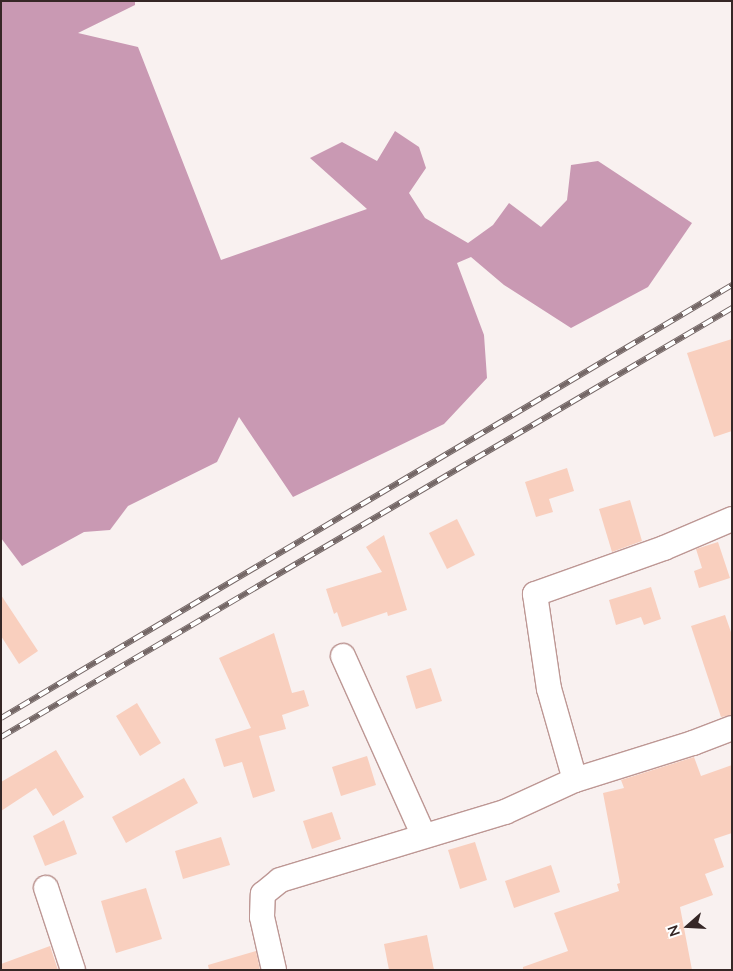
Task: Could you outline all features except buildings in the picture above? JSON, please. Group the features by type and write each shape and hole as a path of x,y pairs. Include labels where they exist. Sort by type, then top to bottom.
{"street":[{"path":"575,780 548,689 535,594 664,548 732,519"},
{"path":"343,656 423,834"},
{"path":"274,970 262,917 264,894 280,880 423,834 505,812 575,780 693,743 732,728"},
{"path":"46,888 73,970"}],"shaded area":[{"path":"1,1 135,1 135,5 78,33 138,47 221,260 367,209 310,158 342,142 377,161 395,131 419,147 426,168 409,193 425,218 468,243 493,225 509,203 541,227 567,200 571,165 598,161 692,223 648,287 571,328 504,285 471,257 457,263 484,335 487,378 444,424 293,497 239,417 217,462 128,506 110,530 84,532 22,566 1,538"}],"railway":[{"path":"1,718 732,285"},
{"path":"1,737 732,308"}]}
